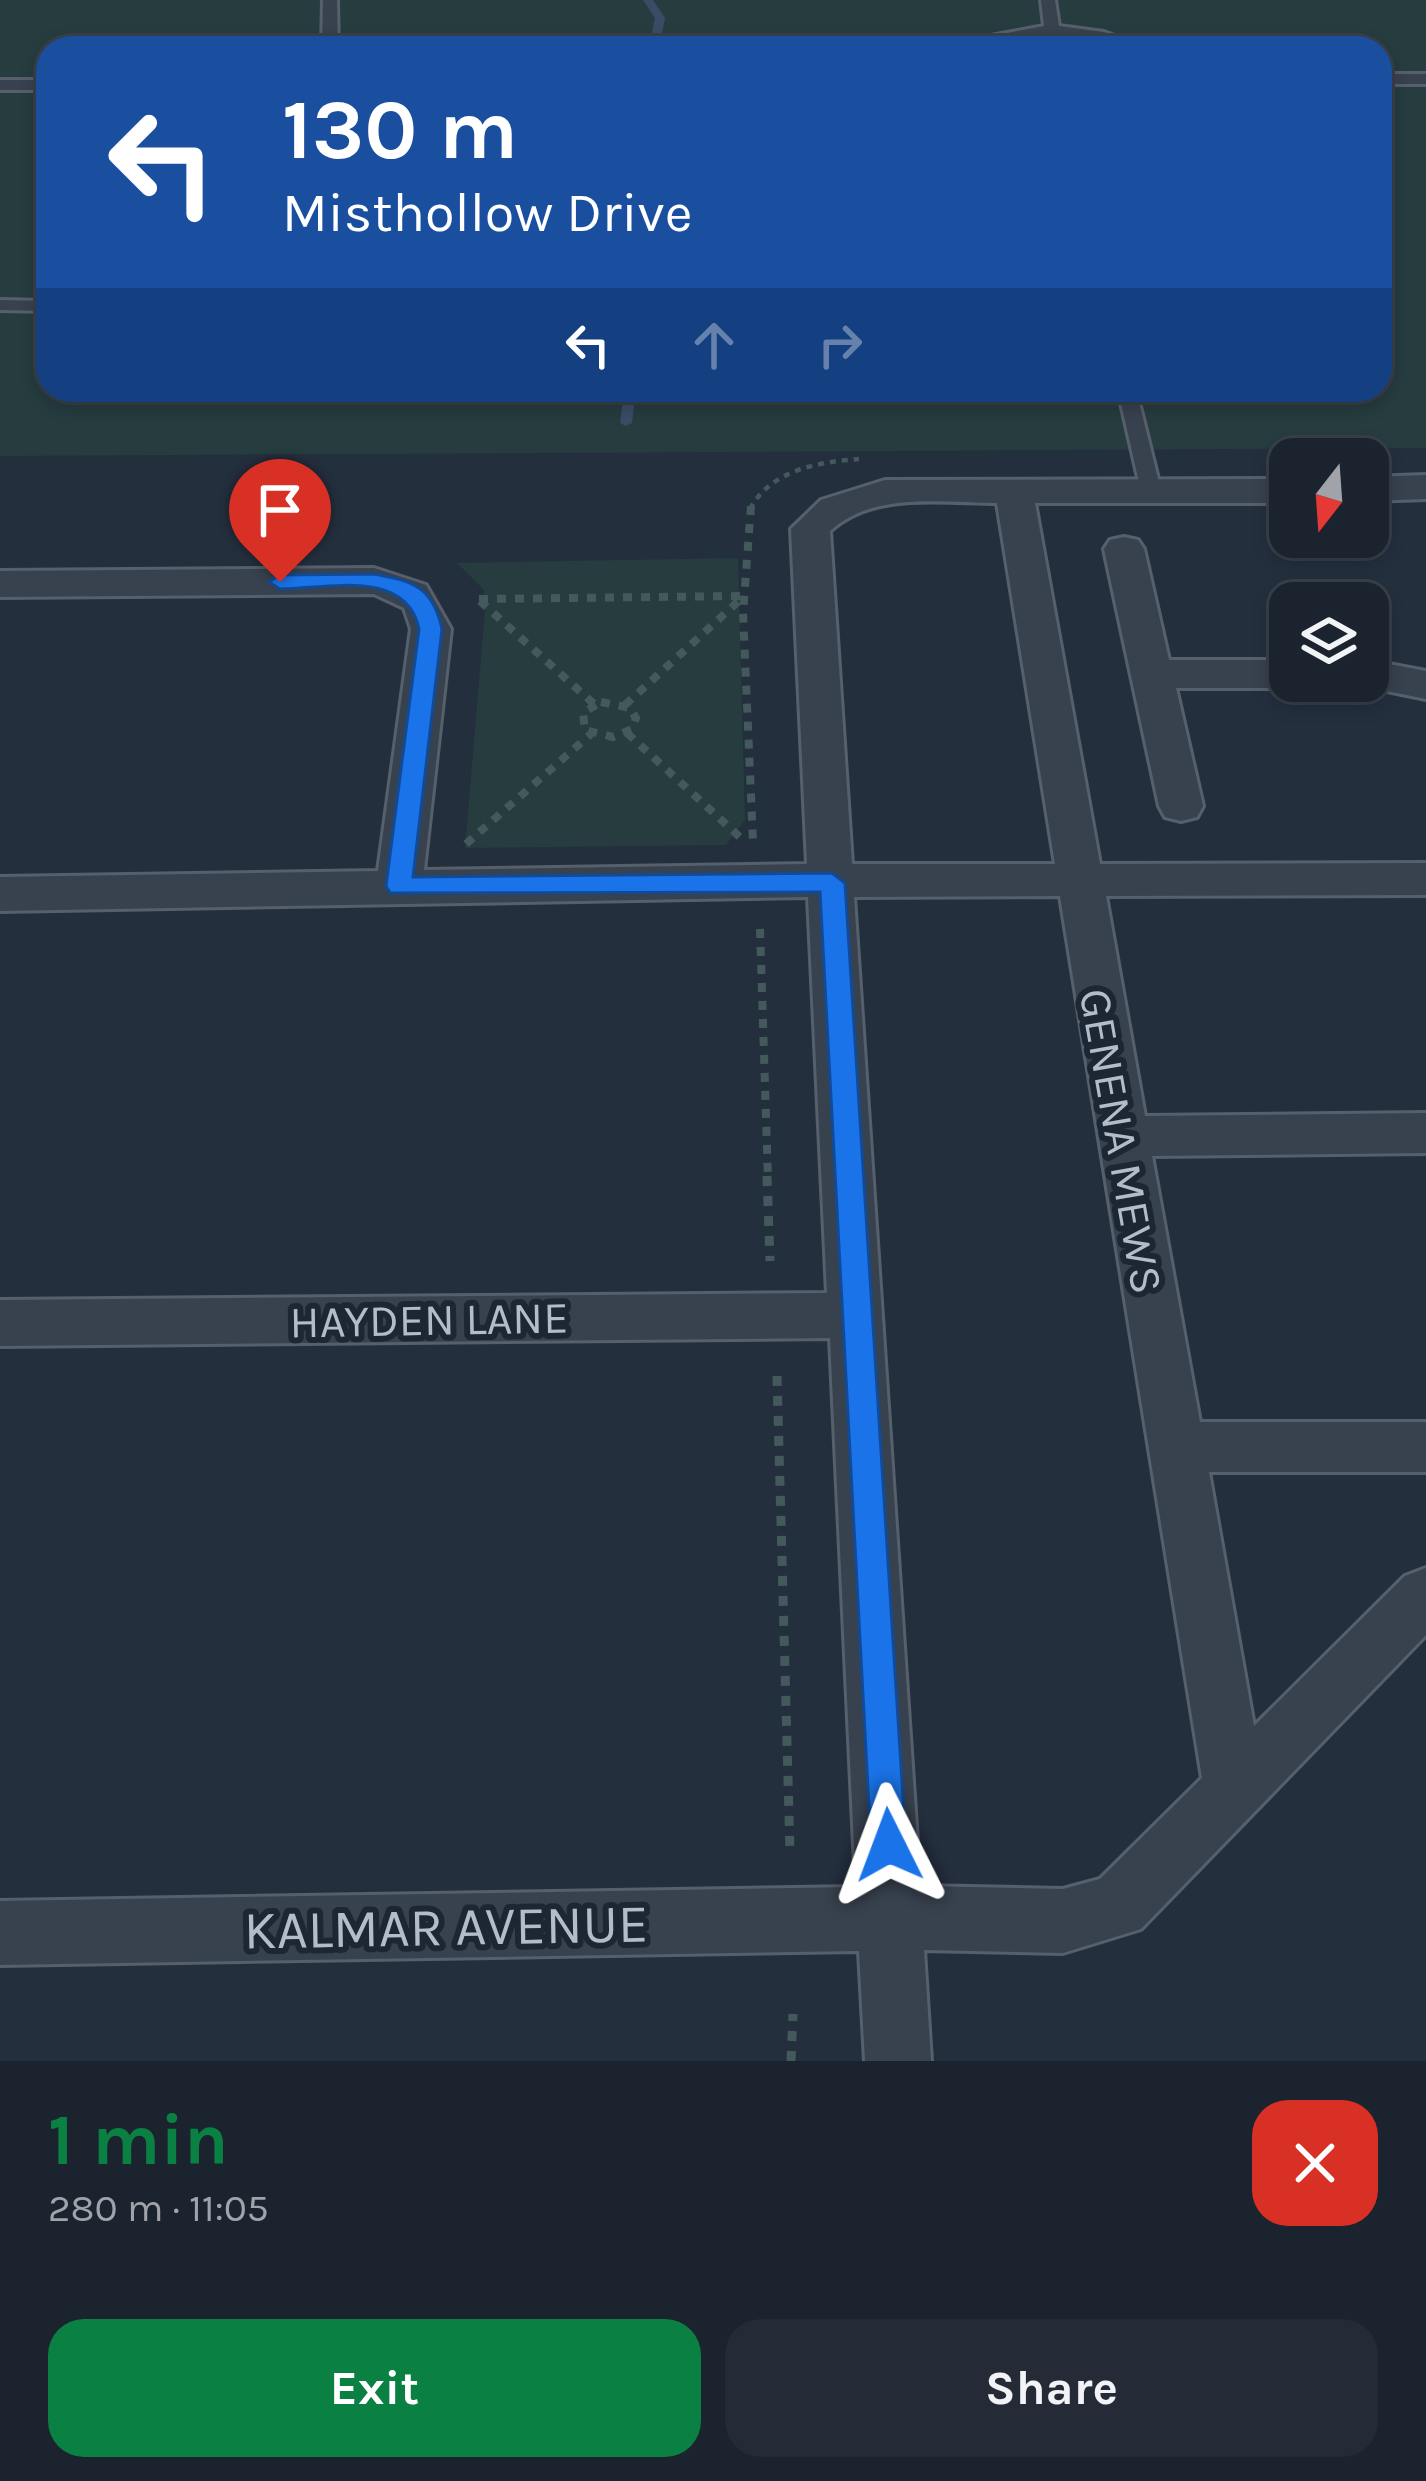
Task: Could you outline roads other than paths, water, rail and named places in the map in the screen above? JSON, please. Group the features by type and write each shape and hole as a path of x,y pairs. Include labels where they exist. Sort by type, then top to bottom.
{"street":[{"path":"898,2061 810,530 824,513 850,499 885,492 1151,491 1269,476"},
{"path":"1389,479 1426,487"},
{"name":"GENENA MEWS","path":"1014,491 1235,1791"},
{"path":"1124,549 1180,806"},
{"path":"0,584 374,581 408,587 426,605 431,629 399,886"},
{"path":"1152,674 1269,674"},
{"path":"1389,678 1426,686"},
{"path":"0,894 399,886 1426,880"},
{"path":"1122,1136 1426,1133"},
{"name":"HAYDEN LANE","path":"0,1323 857,1316"},
{"path":"1173,1447 1426,1447"},
{"name":"KALMAR AVENUE","path":"0,1933 892,1918 1063,1921 1118,1906 1426,1595"}],"lane":[{"path":"330,0 330,36"},
{"path":"1048,0 1052,29"},
{"path":"1010,36 1052,29 1098,36"},
{"path":"1392,79 1426,79"},
{"path":"0,85 36,85"},
{"path":"0,304 36,306"},
{"path":"1130,402 1151,491"}],"waterway":[{"path":"648,0 660,18 656,36"},
{"path":"626,423 629,402"}]}
